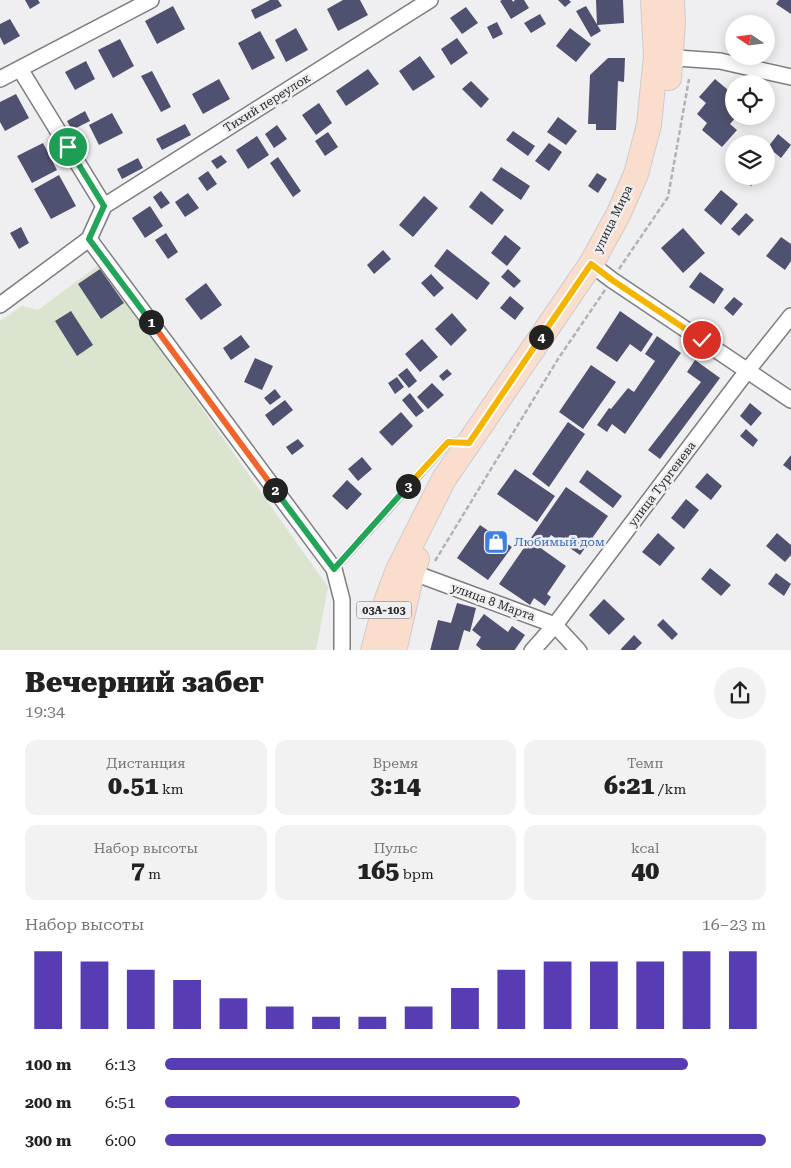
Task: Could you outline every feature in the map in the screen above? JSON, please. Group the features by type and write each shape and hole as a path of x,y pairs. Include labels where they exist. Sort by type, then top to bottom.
{"main road":[{"name":"улица Мира","path":"394,650 405,572 444,479 631,219 647,177 662,127 663,57 653,0"},
{"name":"улица Мира","path":"663,57 673,22 672,0"},
{"name":"улица Мира","path":"374,650 386,602 424,542 452,490 595,267"}],"street":[{"path":"0,79 150,0"},
{"name":"Тихий переулок","path":"104,206 430,0"},
{"path":"663,57 720,61 791,78"},
{"path":"0,305 89,239 104,206 20,69"},
{"path":"89,239 334,569 342,600 342,650"},
{"path":"595,267 791,400"},
{"name":"улица Тургенева","path":"532,650 555,625 747,371 791,316"},
{"name":"улица 8 Марта","path":"405,572 555,625 580,650"}],"lane":[{"path":"334,569 448,442 469,443"}],"green space":[{"path":"100,264 328,587 316,650 0,650 0,321 22,306 38,310"}],"building":[{"path":"25,0 38,0 40,3 30,9"},
{"path":"270,0 278,0 282,6 255,19 251,10"},
{"path":"343,0 360,0 368,15 338,31 327,9"},
{"path":"512,0 513,2 515,0 524,0 529,8 511,19 500,1"},
{"path":"558,0 569,0 571,2 565,7"},
{"path":"596,0 623,0 624,23 597,25"},
{"path":"779,0 791,0 791,14 776,4"},
{"path":"173,6 185,29 157,44 145,21"},
{"path":"586,6 601,31 591,37 576,11"},
{"path":"466,7 478,23 462,34 450,18"},
{"path":"540,14 546,24 531,33 524,23"},
{"path":"10,19 20,36 4,45 0,37 0,24"},
{"path":"497,22 503,34 493,39 487,27"},
{"path":"296,28 308,50 286,62 275,40"},
{"path":"570,28 591,44 576,62 556,46"},
{"path":"260,31 275,58 252,70 238,43"},
{"path":"457,38 468,53 451,65 441,49"},
{"path":"120,39 134,66 113,78 98,50"},
{"path":"420,56 435,77 413,91 399,71"},
{"path":"608,58 625,58 624,82 618,81 616,130 596,130 596,124 588,124 590,75"},
{"path":"86,61 95,79 75,90 65,72"},
{"path":"368,69 379,84 346,106 336,91"},
{"path":"152,71 171,107 161,112 141,76"},
{"path":"219,79 230,99 203,114 192,94"},
{"path":"715,79 725,87 725,125 731,125 737,130 733,135 725,135 725,144 722,147 702,130 707,123 697,114 706,103 699,97"},
{"path":"471,81 489,99 481,108 462,89"},
{"path":"16,94 29,118 5,131 0,122 0,102"},
{"path":"319,103 332,123 316,135 302,115"},
{"path":"85,111 90,121 72,130 67,121"},
{"path":"112,113 123,133 99,145 89,125"},
{"path":"558,117 577,131 566,145 547,132"},
{"path":"185,124 191,135 162,150 156,139"},
{"path":"277,125 287,139 274,148 265,134"},
{"path":"513,131 535,146 528,156 506,140"},
{"path":"328,132 338,147 325,156 315,141"},
{"path":"778,134 791,145 781,158 775,153 775,138"},
{"path":"257,136 269,155 248,169 236,150"},
{"path":"43,143 57,170 32,183 17,156"},
{"path":"549,143 562,152 549,171 535,161"},
{"path":"221,155 227,162 217,169 211,161"},
{"path":"278,157 301,191 293,197 270,163"},
{"path":"138,158 143,168 122,179 117,169"},
{"path":"501,167 530,186 521,200 492,180"},
{"path":"208,171 217,184 207,191 198,178"},
{"path":"597,173 607,179 598,193 588,186"},
{"path":"59,175 76,206 51,219 34,189"},
{"path":"721,190 738,204 721,225 704,210"},
{"path":"161,191 170,203 161,209 153,197"},
{"path":"481,191 504,210 492,225 469,207"},
{"path":"188,193 199,208 185,217 175,202"},
{"path":"424,196 438,208 413,237 399,225"},
{"path":"150,206 163,226 145,238 132,218"},
{"path":"746,213 754,220 739,236 731,229"},
{"path":"21,227 29,243 19,249 10,233"},
{"path":"683,228 705,253 683,273 661,248"},
{"path":"166,233 178,252 168,259 155,240"},
{"path":"505,235 521,248 507,266 491,253"},
{"path":"781,237 791,244 791,261 785,270 766,256"},
{"path":"447,249 490,283 477,300 434,266"},
{"path":"383,250 391,259 374,274 367,265"},
{"path":"100,269 124,303 101,319 78,284"},
{"path":"508,269 521,281 514,288 501,277"},
{"path":"700,272 724,289 714,304 689,287"},
{"path":"431,274 444,288 434,297 421,283"},
{"path":"206,283 222,305 201,320 185,299"},
{"path":"510,296 524,308 515,320 500,308"},
{"path":"734,297 743,304 733,316 724,308"},
{"path":"71,311 93,345 77,356 55,321"},
{"path":"620,311 653,334 641,352 630,344 617,362 596,348"},
{"path":"452,313 467,330 451,346 435,329"},
{"path":"241,335 250,347 231,360 223,348"},
{"path":"657,336 681,353 625,434 612,424 607,432 597,425 609,408 611,409 628,388 634,392 655,361 645,354"},
{"path":"422,339 438,357 420,372 405,354"},
{"path":"255,358 273,366 262,390 244,382"},
{"path":"695,360 720,378 660,459 648,450 701,382 687,372"},
{"path":"591,365 616,382 583,429 559,412"},
{"path":"407,368 417,381 409,388 398,375"},
{"path":"447,369 452,374 443,381 439,376"},
{"path":"397,377 404,387 395,394 388,383"},
{"path":"432,383 444,395 428,409 417,397"},
{"path":"275,389 281,397 270,405 264,398"},
{"path":"410,393 424,411 416,417 402,400"},
{"path":"285,400 293,410 273,426 265,415"},
{"path":"750,403 762,413 751,426 740,416"},
{"path":"401,412 413,426 392,446 379,432"},
{"path":"568,422 585,434 549,487 532,474"},
{"path":"746,429 758,440 753,447 740,436"},
{"path":"298,439 304,446 292,455 286,447"},
{"path":"791,455 791,471 783,465"},
{"path":"362,457 372,469 358,481 348,469"},
{"path":"515,469 555,496 537,522 497,494"},
{"path":"587,470 622,496 613,508 579,482"},
{"path":"707,473 722,486 711,500 695,487"},
{"path":"347,480 362,494 347,510 332,496"},
{"path":"566,487 608,516 580,555 551,535 542,549 566,566 547,594 551,597 545,606 534,598 530,605 499,584"},
{"path":"686,499 699,510 684,529 671,518"},
{"path":"480,525 512,547 488,580 457,558"},
{"path":"658,533 675,548 660,566 642,552"},
{"path":"777,533 791,545 791,555 785,562 766,546"},
{"path":"710,568 731,585 721,596 701,579"},
{"path":"776,573 791,584 784,596 768,584"},
{"path":"604,599 625,619 609,635 589,615"},
{"path":"457,603 476,608 470,632 464,630 458,650 430,650 438,620 451,623"},
{"path":"484,614 508,632 512,626 525,635 515,650 482,650 476,645 481,637 472,630"},
{"path":"663,619 678,634 672,640 657,625"},
{"path":"634,635 642,643 635,650 621,649"}],"place":[{"name":"Любимый дом","path":"496,542"}],"route":[{"path":"68,147 104,206 89,239 334,569 448,442 469,443 591,264 702,340"}]}
